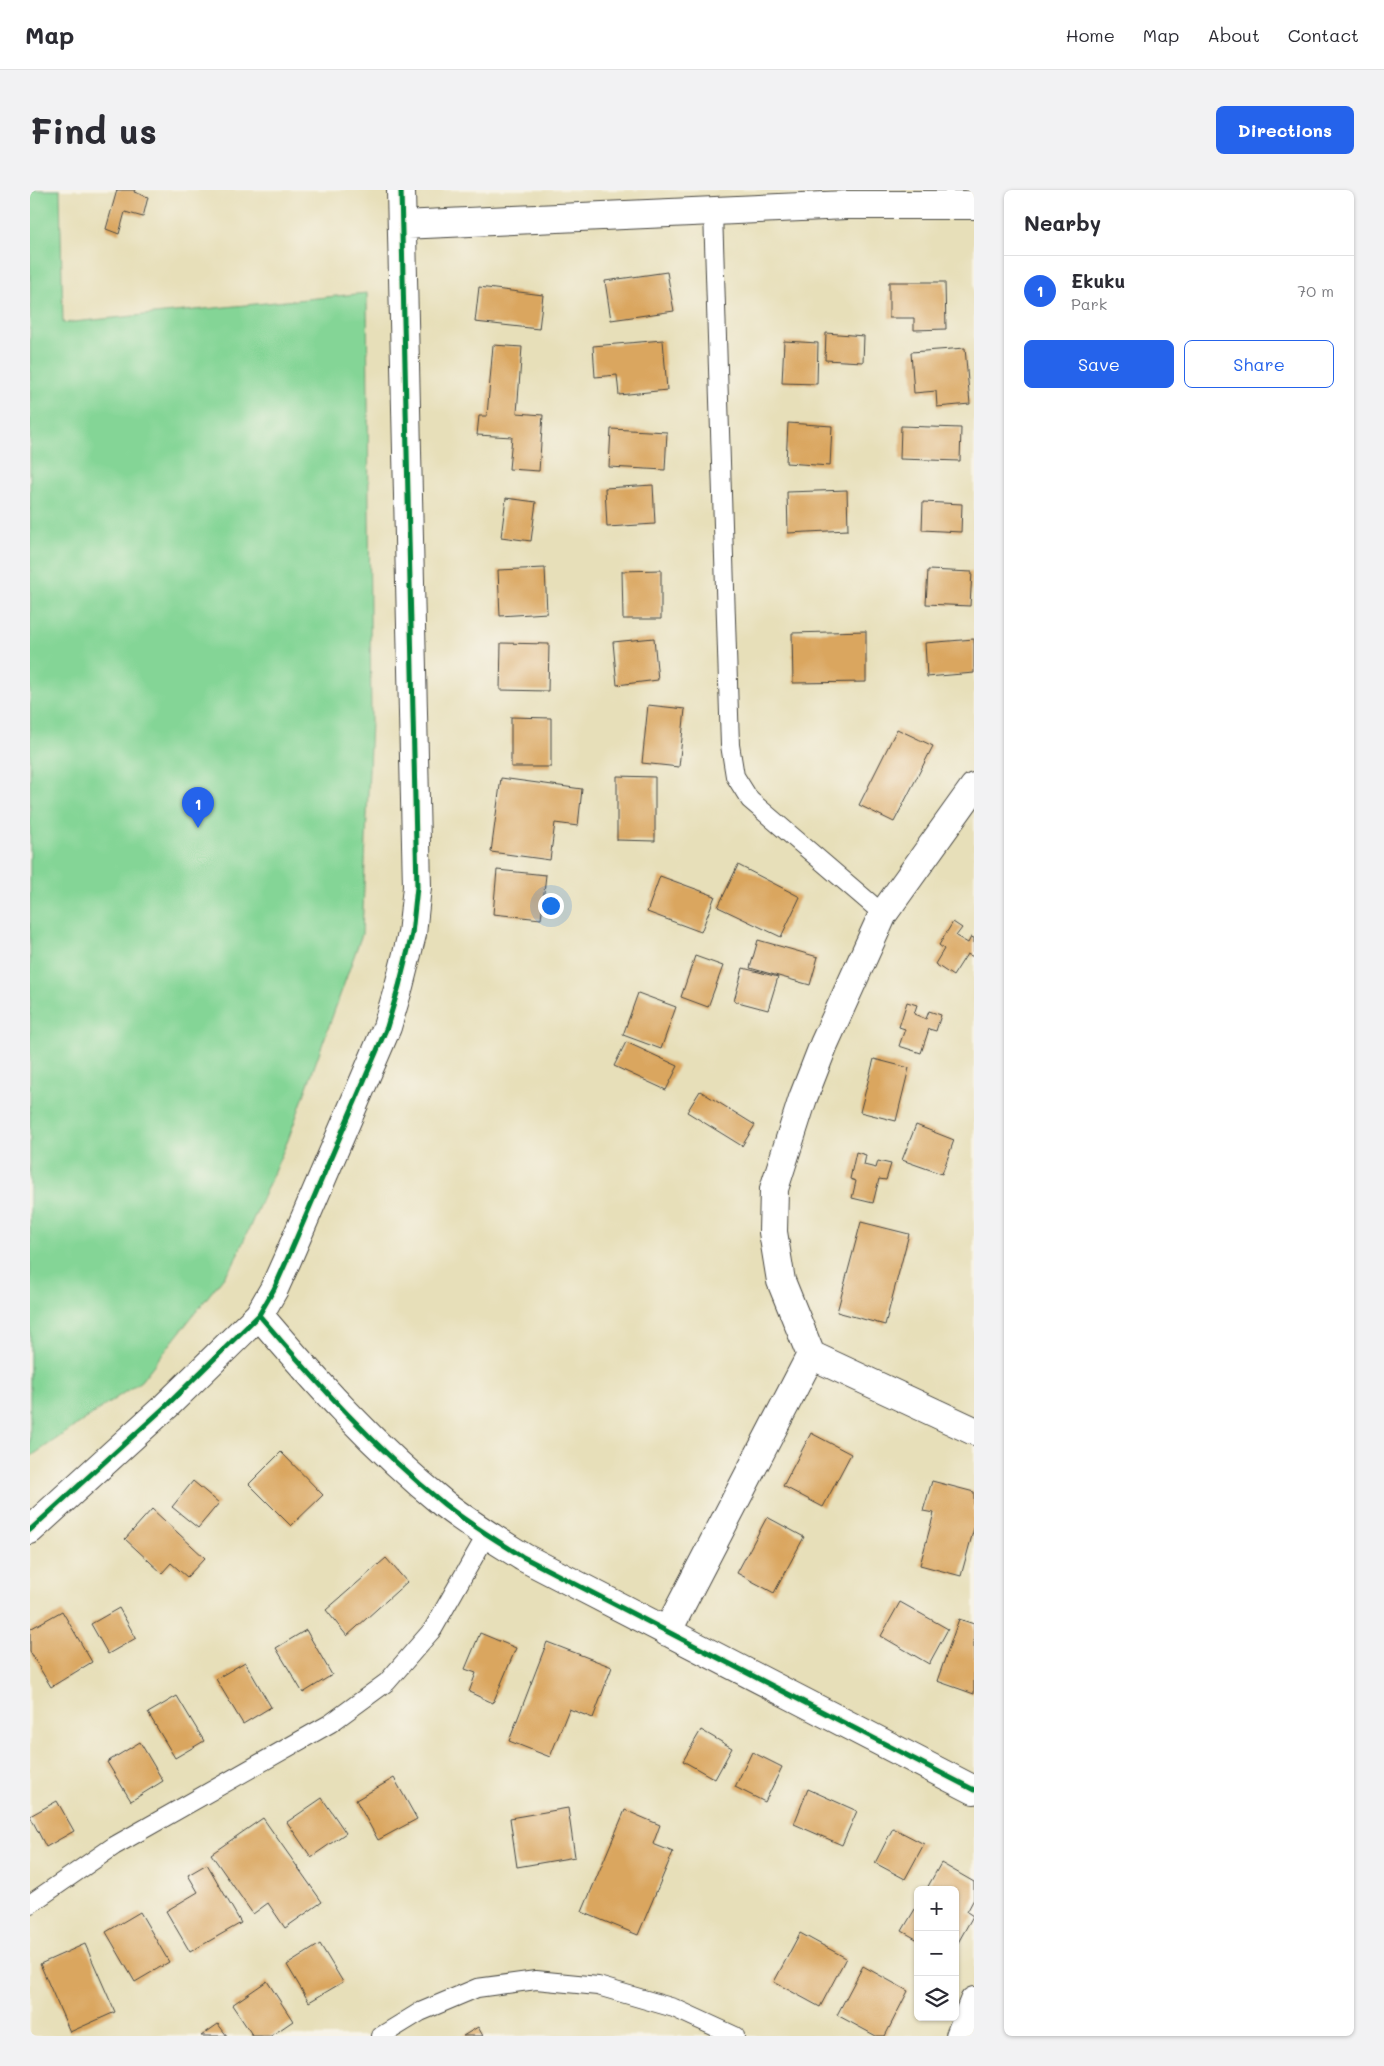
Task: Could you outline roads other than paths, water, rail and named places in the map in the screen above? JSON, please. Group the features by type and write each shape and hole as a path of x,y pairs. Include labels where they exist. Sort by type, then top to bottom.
{"street":[{"path":"30,1530 166,1406 258,1315 274,1289 287,1260 387,1027 400,986 412,934 417,887 417,826 400,190"},
{"path":"402,224 847,205 974,205"},
{"path":"974,787 883,914 824,1044 803,1098 774,1189 773,1232 781,1281 811,1355 974,1431"},
{"path":"258,1315 365,1432 445,1504 487,1534 523,1557 974,1790"},
{"path":"667,1632 811,1355"},
{"path":"960,2036 974,2001"}],"lane":[{"path":"713,212 730,745 735,776 750,800 883,914"},
{"path":"30,1904 114,1846 331,1723 387,1682 433,1629 487,1534"},
{"path":"381,2036 420,2012 477,1988 536,1980 598,1986 674,2008 735,2036"}],"place":[{"name":"Ekuku","path":"198,828"}]}
